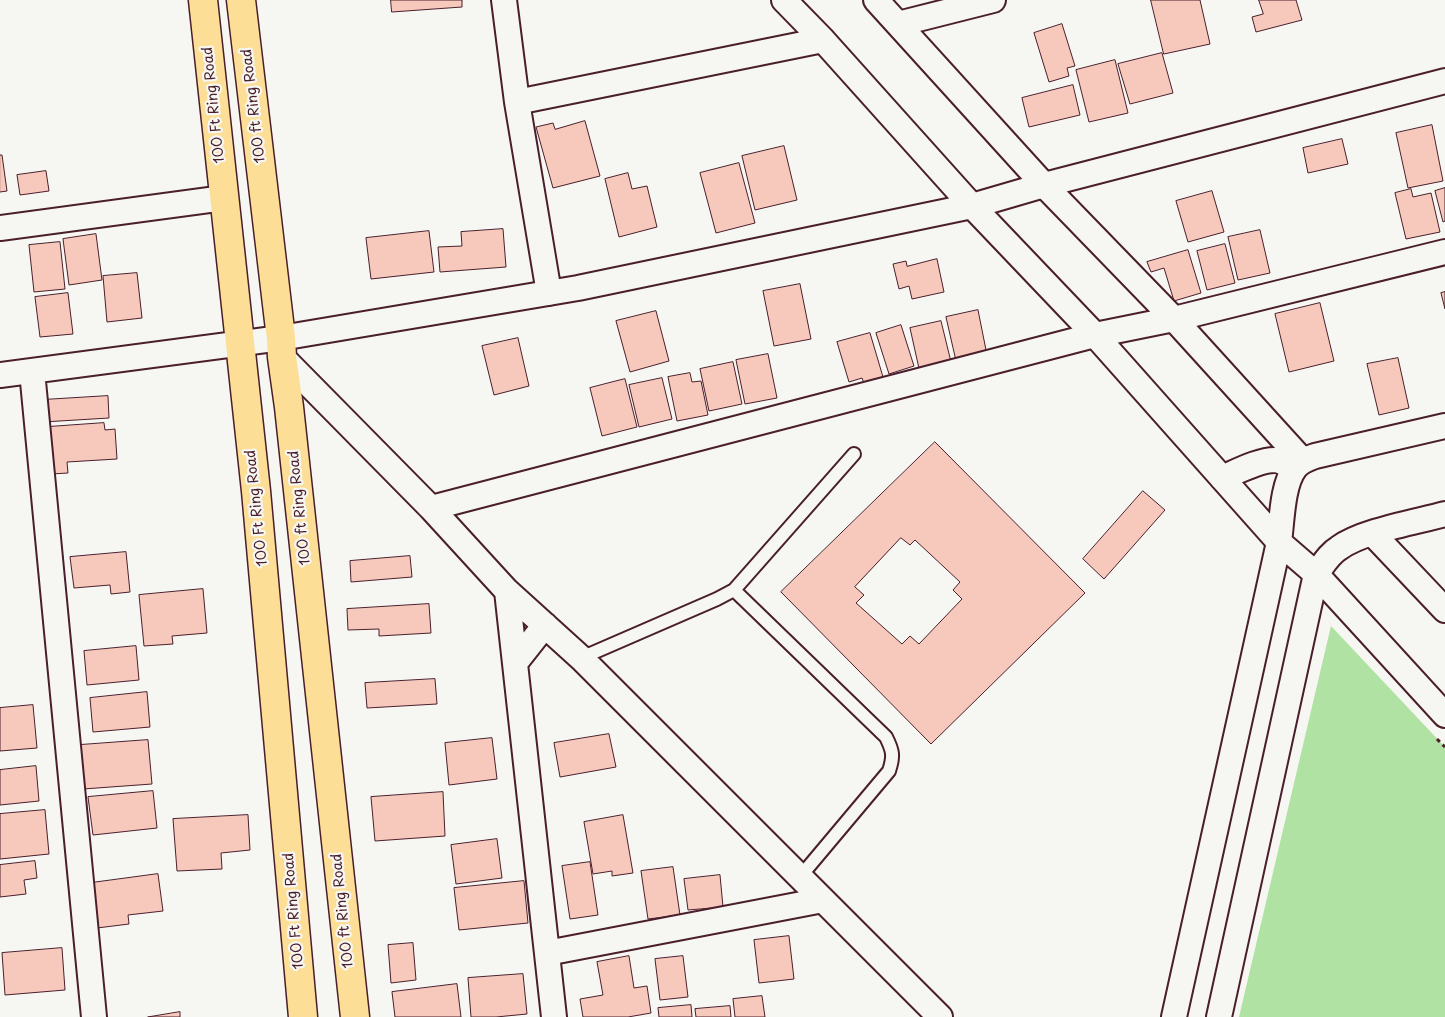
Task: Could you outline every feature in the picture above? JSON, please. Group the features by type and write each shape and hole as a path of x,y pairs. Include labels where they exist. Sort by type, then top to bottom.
{"main road":[{"name":"100 Ft Ring Road","path":"203,0 256,491 303,1017"},
{"name":"100 ft Ring Road","path":"242,0 290,417 355,1017"}],"street":[{"path":"504,0 517,102 549,293"},
{"path":"784,0 823,40 972,206 1095,335 1279,542 1316,574 1438,724"},
{"path":"876,0 1044,185 1174,319 1298,464"},
{"path":"898,24 994,0"},
{"path":"517,102 823,40"},
{"path":"0,375 239,343 282,348 972,206 1044,185 1445,81"},
{"path":"0,228 224,198"},
{"path":"431,508 1095,335 1174,319 1445,252"},
{"path":"282,348 507,590 581,658 940,1017"},
{"path":"32,371 94,1017"},
{"path":"1222,478 1266,461 1276,460 1298,464 1445,426"},
{"path":"1174,1017 1279,542 1286,491 1298,464"},
{"path":"1220,1017 1316,574 1329,556 1349,541 1445,514"},
{"path":"1372,533 1445,610"},
{"path":"507,590 554,1017"},
{"path":"515,663 545,625"},
{"path":"547,954 823,900"}],"lane":[{"path":"581,658 718,599 734,590 854,454"},
{"path":"734,590 886,737 891,748 893,759 888,771 800,877"}],"path":[{"path":"1438,724 1445,747"}],"green space":[{"path":"1331,626 1445,747 1445,1017 1239,1017"}],"building":[{"path":"391,0 462,0 462,7 392,12"},
{"path":"1151,0 1200,0 1210,44 1164,54"},
{"path":"1259,0 1296,0 1302,20 1256,32 1252,17 1263,14"},
{"path":"1062,24 1075,66 1067,68 1069,76 1049,82 1034,33"},
{"path":"1162,53 1173,93 1130,104 1118,64"},
{"path":"1115,60 1128,113 1089,122 1076,70"},
{"path":"1073,85 1080,115 1029,127 1022,98"},
{"path":"585,121 600,176 553,188 536,127 553,123 555,129"},
{"path":"1432,125 1443,181 1408,188 1396,133"},
{"path":"1342,139 1348,164 1308,173 1303,148"},
{"path":"784,146 797,200 755,210 742,156"},
{"path":"0,155 2,155 7,191 0,192"},
{"path":"739,163 755,223 716,233 700,173"},
{"path":"46,171 49,191 20,195 17,175"},
{"path":"628,173 632,189 647,186 657,227 619,237 605,179"},
{"path":"1445,188 1445,221 1443,222 1435,191"},
{"path":"1411,189 1413,197 1431,193 1440,232 1406,239 1395,193"},
{"path":"1212,191 1224,232 1188,242 1176,201"},
{"path":"503,229 506,267 440,272 438,247 462,246 461,232"},
{"path":"1260,230 1270,273 1238,280 1228,237"},
{"path":"429,231 434,272 371,279 366,238"},
{"path":"96,234 102,280 69,285 63,239"},
{"path":"60,242 65,289 34,292 29,245"},
{"path":"1225,244 1235,283 1207,290 1197,251"},
{"path":"1188,250 1201,293 1174,301 1164,268 1151,272 1147,262"},
{"path":"937,259 944,292 912,299 909,286 899,289 893,264 906,261 907,266"},
{"path":"137,273 142,318 107,322 103,276"},
{"path":"800,284 811,339 774,346 763,291"},
{"path":"1445,292 1445,309 1441,293"},
{"path":"68,293 73,334 40,337 35,297"},
{"path":"1320,303 1334,361 1289,372 1275,314"},
{"path":"978,310 987,355 956,361 946,317"},
{"path":"656,311 669,361 630,372 616,321"},
{"path":"941,321 952,366 920,373 910,328"},
{"path":"901,325 914,366 889,374 876,333"},
{"path":"870,333 883,377 864,383 862,378 849,382 837,342"},
{"path":"518,338 529,386 494,395 482,346"},
{"path":"768,354 777,398 745,404 736,360"},
{"path":"1398,358 1409,408 1379,415 1367,364"},
{"path":"733,362 742,404 709,411 700,369"},
{"path":"690,373 692,382 701,381 708,415 677,421 668,377"},
{"path":"662,378 672,419 639,427 629,385"},
{"path":"625,379 637,427 602,436 590,388"},
{"path":"108,396 109,418 43,422 42,400"},
{"path":"104,423 105,430 115,429 117,459 67,462 68,473 51,474 48,427"},
{"path":"935,442 1085,593 931,744 781,592"},
{"path":"1143,491 1165,510 1104,579 1083,559"},
{"path":"901,538 910,545 915,540 960,582 953,590 962,599 919,644 910,636 902,644 856,603 864,595 855,587"},
{"path":"126,552 130,592 111,594 110,585 74,588 70,557"},
{"path":"410,556 412,577 351,582 350,561"},
{"path":"203,589 207,633 172,636 173,644 144,646 139,595"},
{"path":"429,604 431,633 379,636 379,629 348,630 347,609"},
{"path":"136,646 139,680 87,685 84,651"},
{"path":"435,679 437,704 367,708 365,683"},
{"path":"147,692 150,727 93,732 90,698"},
{"path":"33,705 37,748 0,751 0,708"},
{"path":"609,734 616,767 560,777 554,743"},
{"path":"492,738 497,779 449,785 445,743"},
{"path":"148,740 152,784 83,789 80,745"},
{"path":"36,766 39,801 0,805 0,770"},
{"path":"153,791 157,828 93,835 88,797"},
{"path":"443,792 445,836 375,841 371,797"},
{"path":"45,810 49,854 0,859 0,814"},
{"path":"248,815 250,850 221,853 222,869 177,871 173,819"},
{"path":"623,815 633,873 612,876 612,871 593,874 584,822"},
{"path":"497,839 502,878 456,884 451,845"},
{"path":"35,861 37,878 24,880 26,894 0,897 0,865"},
{"path":"590,862 598,915 570,919 562,866"},
{"path":"673,867 680,915 648,919 641,871"},
{"path":"158,874 163,911 128,915 129,924 97,928 91,883"},
{"path":"720,875 723,907 688,910 684,879"},
{"path":"524,881 528,923 459,930 454,888"},
{"path":"789,936 794,979 759,983 754,940"},
{"path":"413,943 416,980 391,983 388,945"},
{"path":"62,948 65,990 5,995 2,953"},
{"path":"629,956 634,988 647,986 651,1013 628,1017 583,1017 580,999 603,995 597,962"},
{"path":"683,956 688,997 660,1000 655,959"},
{"path":"523,974 527,1014 471,1017 468,978"},
{"path":"457,984 461,1017 395,1017 392,992"},
{"path":"762,996 765,1017 735,1017 733,999"},
{"path":"691,1005 692,1017 659,1017 658,1008"},
{"path":"730,1006 731,1017 696,1017 695,1009"},
{"path":"180,1012 180,1017 148,1017"}]}
